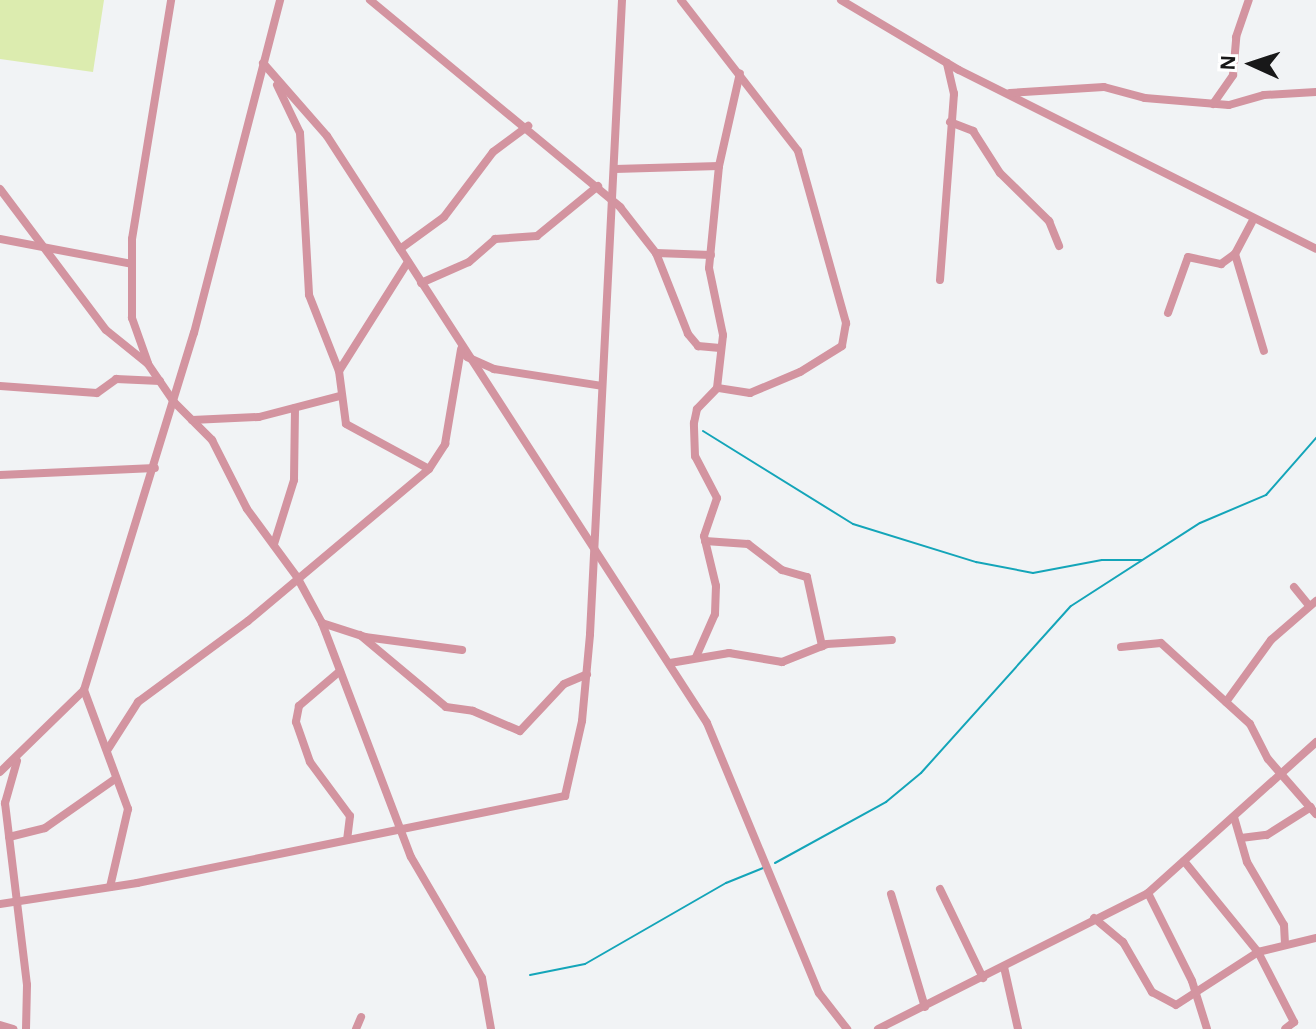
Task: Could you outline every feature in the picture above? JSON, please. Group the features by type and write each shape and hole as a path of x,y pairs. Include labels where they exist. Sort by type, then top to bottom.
{"street":[{"path":"148,364 132,318 132,264 171,0"},
{"path":"0,772 17,760 84,690 174,402 280,0"},
{"path":"370,0 598,186 656,253 688,334 700,347 720,348"},
{"path":"0,904 110,887 562,799 587,674 622,0"},
{"path":"681,0 798,151 846,331 839,350 783,380 750,393 717,388"},
{"path":"841,0 947,63 1189,182 1253,220 1316,249"},
{"path":"1213,104 1233,75 1236,37 1249,0"},
{"path":"263,63 327,136 576,527 596,542 670,663 716,741 819,993 847,1029"},
{"path":"940,280 954,94 947,63"},
{"path":"696,657 716,606 705,541 717,498 695,456 694,423 697,409 717,388 720,348 711,255 719,166 740,73"},
{"path":"274,77 300,133 309,295 339,371 346,424 429,469"},
{"path":"1006,93 1104,87 1213,104 1316,92"},
{"path":"950,122 973,131 1000,173 1049,221 1059,246"},
{"path":"400,249 444,217 493,152 528,126"},
{"path":"615,169 719,166"},
{"path":"421,283 469,262 495,239 537,236 598,186"},
{"path":"0,189 106,330 148,364 174,402 212,440 247,509 297,577 322,623 400,831 431,894 478,967 491,1029"},
{"path":"1168,313 1188,257 1217,265 1235,254 1253,220"},
{"path":"0,239 132,264"},
{"path":"656,253 711,255"},
{"path":"1235,254 1264,351"},
{"path":"339,371 408,262"},
{"path":"464,353 494,369 602,386"},
{"path":"108,749 138,702 429,469 445,444 464,353"},
{"path":"0,386 97,393 116,379 160,381"},
{"path":"191,420 295,408 340,396"},
{"path":"274,544 294,480 295,408"},
{"path":"0,475 155,468"},
{"path":"705,541 748,544 782,570 807,577 822,646"},
{"path":"1226,702 1312,602 1294,587"},
{"path":"322,623 360,635 462,650"},
{"path":"360,635 446,707 473,711 520,731 564,684 587,674"},
{"path":"670,663 729,653 782,662 822,646 892,640"},
{"path":"1121,647 1157,641 1256,731 1283,775 1314,811 1267,835 1241,838"},
{"path":"340,671 299,706 296,722 310,762 350,816 347,840"},
{"path":"84,690 108,749 127,816 110,887"},
{"path":"878,1029 1148,893 1283,775 1316,742"},
{"path":"5,803 17,760"},
{"path":"9,837 45,828 115,779"},
{"path":"0,792 5,803 27,985 26,1029"},
{"path":"1234,817 1251,872 1284,925 1285,945"},
{"path":"1184,861 1258,952 1294,1022 1285,1029"},
{"path":"940,889 983,978"},
{"path":"1148,893 1196,996 1207,1029"},
{"path":"891,894 925,1007"},
{"path":"1094,918 1123,942 1154,994 1176,1005 1196,996 1258,952 1316,938"},
{"path":"1004,967 1018,1029"},
{"path":"356,1029 361,1017"},
{"path":"0,1025 13,1029"}],"green space":[{"path":"0,0 104,0 93,72 0,59"}],"waterway":[{"path":"703,431 853,524 976,562 1033,573 1102,560 1142,560"},
{"path":"775,863 886,802 921,773 1071,606 1200,523 1266,495 1316,438"},
{"path":"530,975 585,964 726,883 763,868"}]}
